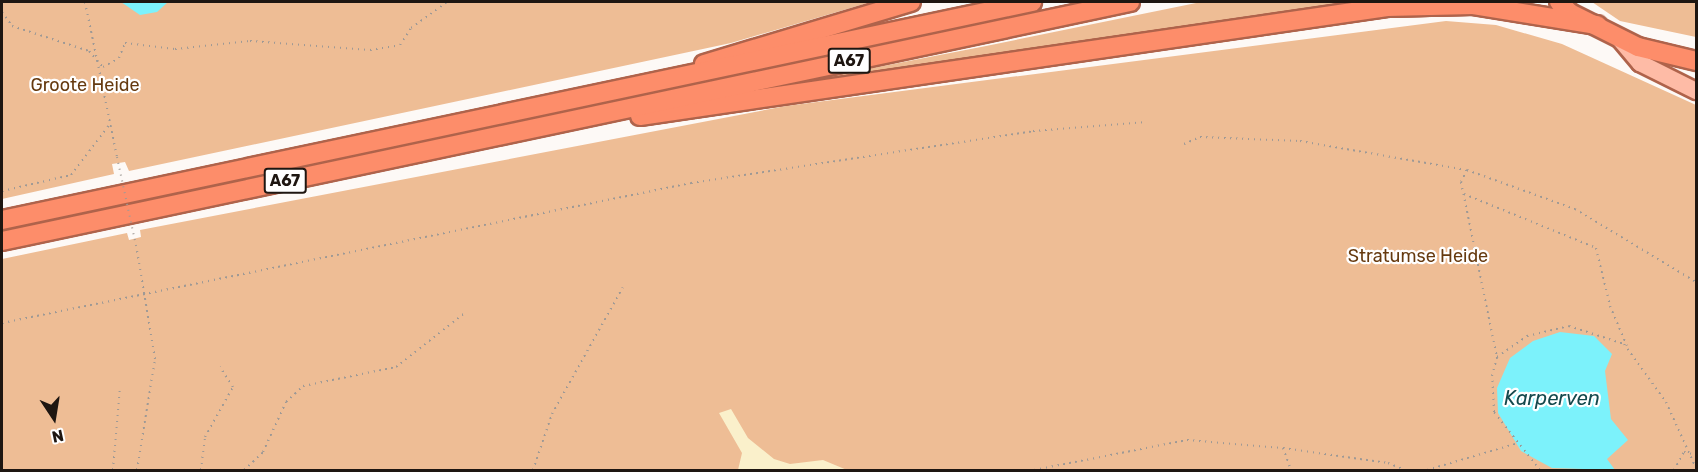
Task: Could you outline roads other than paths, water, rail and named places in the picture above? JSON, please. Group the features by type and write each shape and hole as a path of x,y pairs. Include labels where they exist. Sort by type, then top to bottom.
{"highway":[{"name":"A67","path":"675,77 727,53 911,2"},
{"name":"A67","path":"2,220 1032,2"},
{"name":"A67","path":"2,241 1130,2"},
{"path":"1560,2 1619,38 1696,61"},
{"name":"A67","path":"569,122 653,115 1387,7 1473,5 1597,25"}],"main road":[{"path":"1619,38 1640,63 1696,91"}],"water":[{"path":"121,2 168,2 157,12 140,15"},
{"name":"Karperven","path":"1560,332 1594,336 1612,354 1605,371 1611,419 1628,440 1607,459 1615,470 1552,468 1521,451 1498,413 1497,388 1510,358 1533,341"}],"park label":[{"name":"Groote Heide","path":"85,85"},
{"name":"Stratumse Heide","path":"1418,256"}]}
